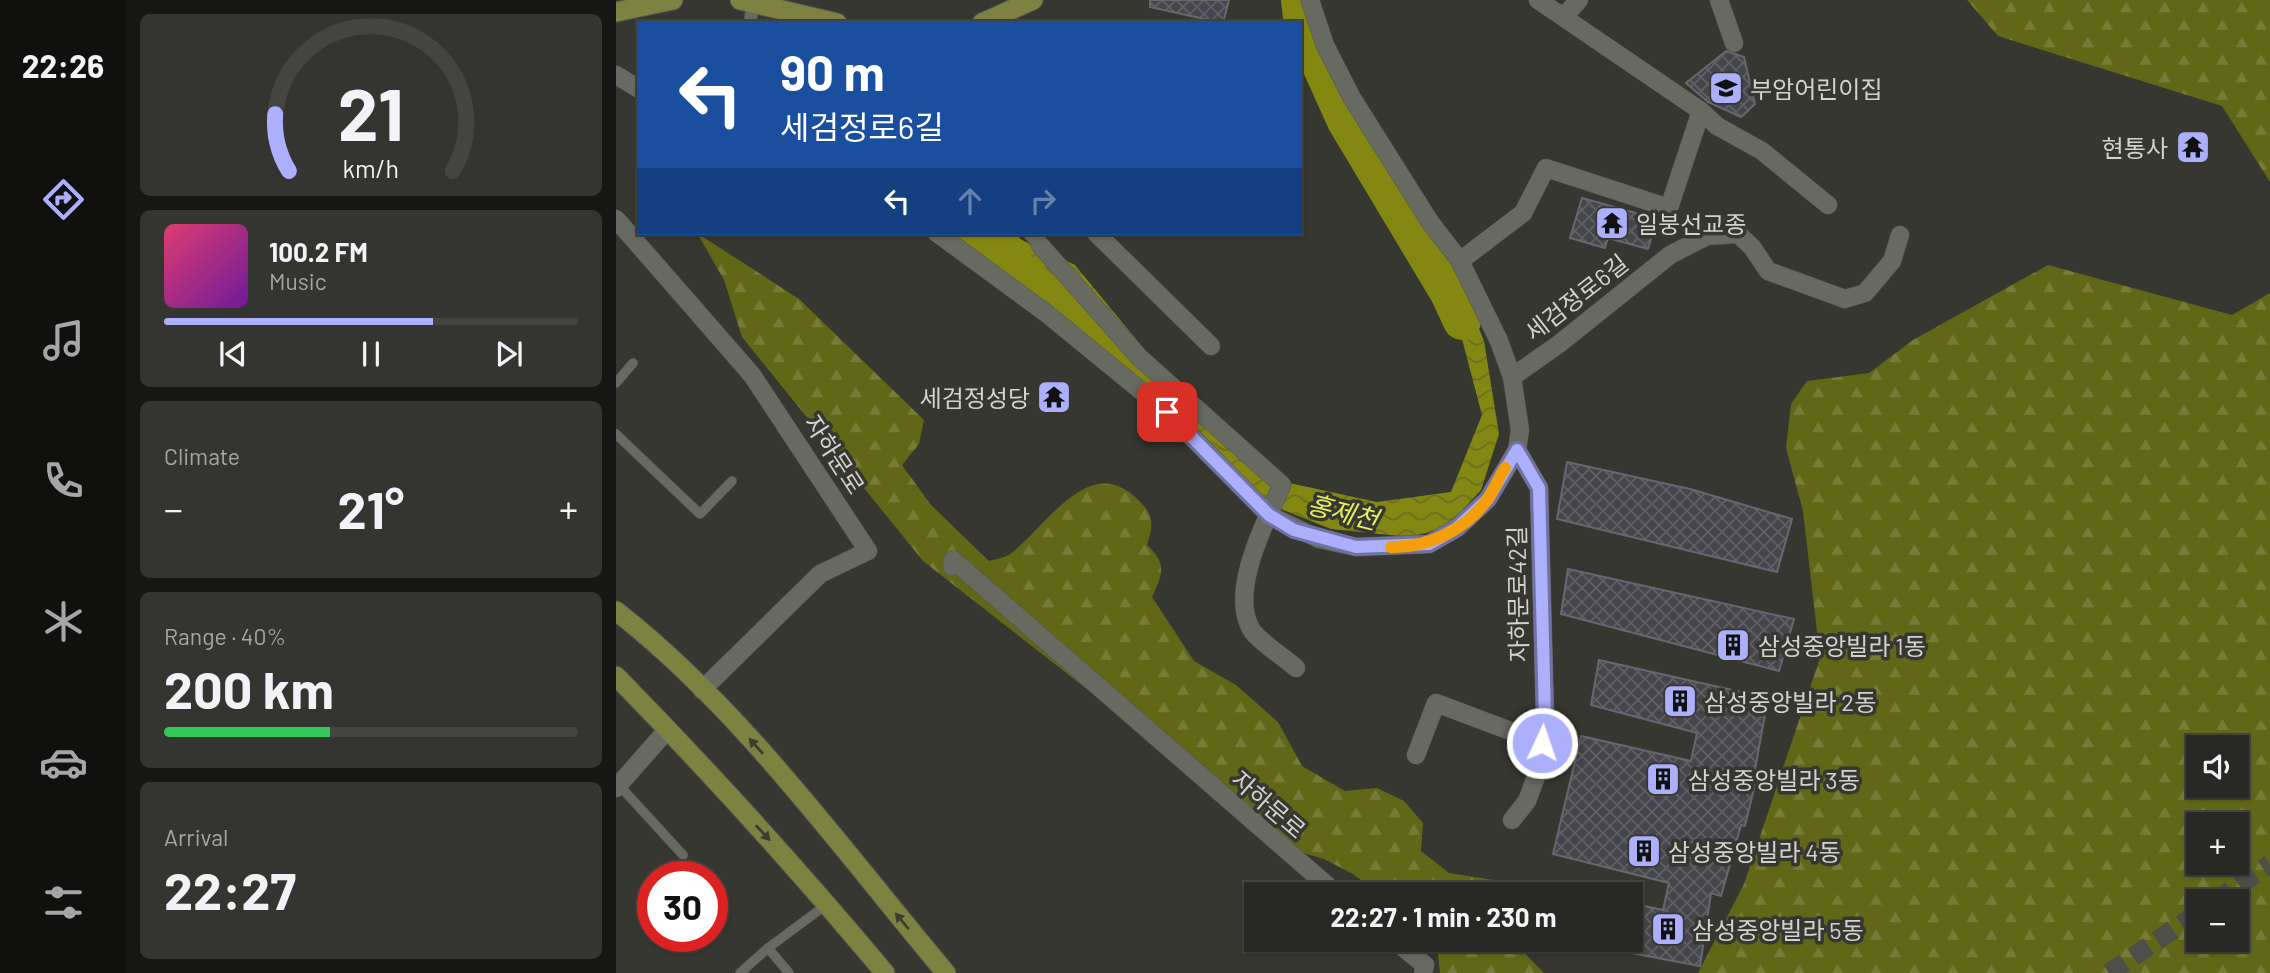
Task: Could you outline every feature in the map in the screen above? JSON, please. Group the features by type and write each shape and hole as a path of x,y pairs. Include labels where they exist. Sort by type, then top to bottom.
{"main road":[{"path":"616,12 673,0"},
{"path":"986,21 1033,0"},
{"path":"748,9 824,21"},
{"path":"616,611 702,690 804,802 946,973"},
{"path":"616,676 668,729 827,904 885,973"}],"street":[{"name":"세검정로6길","path":"940,235 1046,313 1167,412 1269,515 1294,530 1356,547 1429,544 1457,528 1488,499 1517,450 1520,430 1511,377 1499,341 1460,261 1430,222 1352,98 1325,46 1310,0"},
{"path":"1538,0 1701,111 1717,126 1762,151 1828,205"},
{"path":"1564,16 1579,0"},
{"path":"1719,0 1734,43"},
{"path":"616,75 637,88"},
{"path":"1460,261 1523,213 1546,168 1669,208 1701,111"},
{"name":"자하문로","path":"616,219 752,375 868,551 820,574 702,690"},
{"name":"세검정로6길","path":"1511,377 1559,344 1670,255 1707,236 1738,234 1752,247 1768,271 1845,299 1865,293 1892,261 1900,235"},
{"path":"1098,235 1211,346"},
{"path":"1034,239 1139,357 1282,485 1250,560 1243,591 1251,629 1296,667"},
{"name":"자하문로42길","path":"1512,820 1527,801 1537,774 1545,717 1539,488 1517,450"},
{"name":"자하문로","path":"952,566 953,560 1323,882"},
{"path":"1416,755 1436,703 1542,743"},
{"path":"617,785 668,729"},
{"path":"1406,952 1424,969"}],"lane":[{"path":"616,383 633,363"},
{"path":"616,434 700,514 732,481"},
{"path":"617,785 683,855"},
{"path":"740,973 768,948 827,904"},
{"path":"768,948 789,973"}],"green space":[{"path":"1967,0 2270,0 2270,182 2222,106 1998,36"},
{"path":"698,235 799,299 924,420 919,444 902,465 931,505 989,561 1010,554 1072,496 1089,487 1106,483 1124,489 1143,505 1151,520 1147,545 1158,558 1161,569 1152,597 1194,661 1236,685 1278,722 1302,766 1345,791 1377,788 1404,801 1423,823 1421,851 1449,873 1493,882 1363,882 1324,859 1293,850 923,561 742,337 724,280"},
{"path":"2048,265 2232,315 2270,293 2270,973 1698,973 1744,884 1820,658 1803,511 1786,448 1791,404 1807,381 1869,373 1913,340"},
{"path":"1436,952 1524,952 1544,973 1440,973"}],"water":[{"name":"홍제천","path":"1290,0 1316,0 1332,51 1449,255 1484,341 1499,434 1481,490 1446,528 1409,537 1331,529 1276,507 1211,451 1094,329 1071,295 1016,274 970,235 1016,235 1075,265 1144,349 1289,483 1377,502 1451,492 1482,415 1458,324 1426,249 1368,145 1306,54 1302,43 1302,21 1295,21"}],"pier":[{"path":"616,13 637,21 637,46 616,51"}],"building":[{"path":"1150,0 1229,0 1224,21 1150,7"},
{"path":"1726,51 1744,57 1755,104 1741,117 1708,102 1686,83"},
{"path":"1582,198 1657,219 1648,249 1608,238 1605,248 1570,238"},
{"path":"1567,462 1690,489 1792,519 1777,572 1557,519"},
{"name":"삼성중앙빌라 1동","path":"1568,569 1794,619 1779,671 1561,614"},
{"path":"1599,660 1768,698 1754,775 1757,776 1745,826 1741,825 1721,896 1711,893 1700,966 1631,953 1643,952 1643,906 1663,910 1669,883 1553,854 1581,736 1691,761 1697,733 1591,705"}],"waterway":[{"name":"홍제천","path":"1300,0 1303,26 1346,121 1449,293 1462,321"},
{"name":"홍제천","path":"978,235 1182,413"}],"tunnel":[{"path":"2233,889 2270,864"},
{"path":"2109,973 2186,921"}],"slow traffic":[{"path":"1391,547 1429,544 1457,528 1488,499 1505,468"}],"place":[{"name":"부암어린이집","path":"1726,88"},
{"name":"현통사","path":"2193,147"},
{"name":"일붕선교종","path":"1612,223"},
{"name":"세검정성당","path":"1054,397"},
{"name":"삼성중앙빌라 1동","path":"1733,645"},
{"name":"삼성중앙빌라 2동","path":"1680,701"},
{"name":"삼성중앙빌라 3동","path":"1663,779"},
{"name":"삼성중앙빌라 4동","path":"1644,851"},
{"name":"삼성중앙빌라 5동","path":"1668,929"}],"route":[{"path":"1167,412 1269,515 1294,530 1356,547 1429,544 1457,528 1488,499 1517,450 1539,488 1545,717 1542,743"}]}
